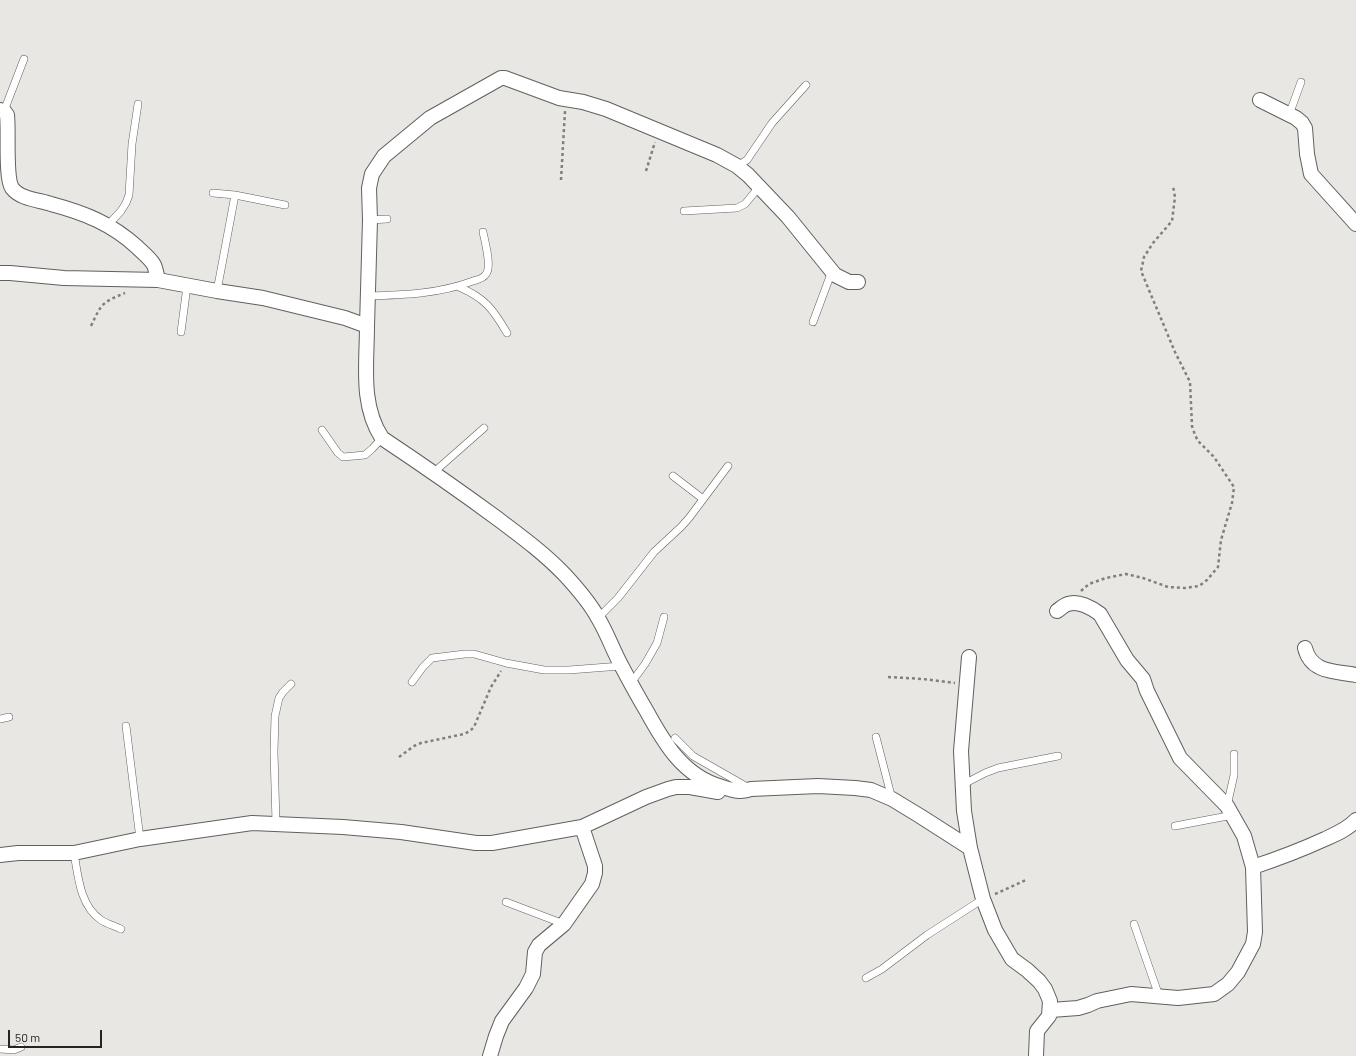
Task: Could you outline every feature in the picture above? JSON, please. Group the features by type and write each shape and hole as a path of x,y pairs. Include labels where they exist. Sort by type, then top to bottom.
{"street":[{"path":"858,282 842,280 832,271 788,217 759,187 737,166 718,155 606,109 583,102 565,100 505,78 501,78 430,118 384,156 372,174 369,188 370,220 366,326 367,403 376,428 382,438 524,539 554,563 578,590 598,618 621,666 662,740 678,759 699,778 734,791 818,786 871,790 892,799 933,823 970,848"},
{"path":"1260,100 1302,123 1305,128 1306,154 1311,174 1356,224"},
{"path":"2,110 7,115 9,182 12,188 22,196 85,214 108,225 124,235 153,264 158,280"},
{"path":"0,273 10,272 80,278 158,280 263,298 345,318 366,326"},
{"path":"1036,1056 1037,1032 1049,1016 1051,1010 1088,1006 1097,1000 1131,994 1178,998 1214,994 1228,984 1238,972 1253,944 1255,932 1253,867 1244,836 1230,810 1180,758 1147,691 1143,678 1127,660 1100,614 1077,603 1068,604 1057,611"},
{"path":"1306,648 1307,655 1316,666 1322,669 1356,675"},
{"path":"969,657 960,752 966,829 970,848 983,899 994,930 1012,960 1027,970 1045,989 1050,1001 1049,1016"},
{"path":"0,855 18,853 74,853 140,839 252,823 276,823 394,831 476,843 492,843 582,827 646,797 676,787 690,787 724,793 748,790"},
{"path":"1253,867 1302,850 1336,834 1352,825 1356,820"},
{"path":"490,1056 502,1021 526,988 532,974 535,952 539,945 564,924 592,884 595,877 594,866 582,827"}],"lane":[{"path":"2,110 24,59"},
{"path":"1289,115 1301,82"},
{"path":"737,166 747,160 772,124 806,85"},
{"path":"108,225 121,211 129,195 132,144 138,104"},
{"path":"684,211 737,208 745,204 759,187"},
{"path":"213,193 235,195 285,205"},
{"path":"217,291 235,195"},
{"path":"370,220 387,219"},
{"path":"367,296 406,295 444,290 459,287 483,277 489,268 483,232"},
{"path":"813,322 832,271"},
{"path":"181,332 187,286"},
{"path":"459,287 478,297 488,305 507,333"},
{"path":"433,473 484,428"},
{"path":"322,430 338,453 343,457 365,454 382,438"},
{"path":"598,618 618,598 654,552 682,527 728,466"},
{"path":"673,476 703,500"},
{"path":"631,683 645,664 657,643 664,617"},
{"path":"412,682 423,666 432,658 474,654 506,663 544,670 569,670 621,666"},
{"path":"276,823 274,752 276,716 279,698 282,692 291,684"},
{"path":"0,719 9,717"},
{"path":"126,726 140,839"},
{"path":"876,737 892,799"},
{"path":"675,738 693,756 748,790"},
{"path":"1175,826 1230,810 1234,775 1234,754"},
{"path":"962,785 998,768 1058,756"},
{"path":"74,853 82,894 88,905 95,915 101,920 121,929"},
{"path":"866,978 882,970 927,935 983,899"},
{"path":"506,902 564,924"},
{"path":"1134,924 1159,996"},
{"path":"0,1049 14,1050 21,1047"}],"path":[{"path":"561,180 565,100"},
{"path":"646,171 658,130"},
{"path":"1077,603 1078,595 1088,584 1106,578 1132,574 1168,587 1185,588 1198,586 1207,580 1218,567 1221,540 1232,503 1234,487 1214,457 1198,441 1195,435 1192,426 1190,382 1175,352 1141,272 1144,257 1153,243 1172,221 1175,209 1174,186"},
{"path":"91,326 103,304 108,300 128,291"},
{"path":"399,757 414,746 421,743 464,734 470,731 476,722 491,687 506,663"},
{"path":"888,677 923,679 967,685"},
{"path":"983,899 1026,880"}]}
